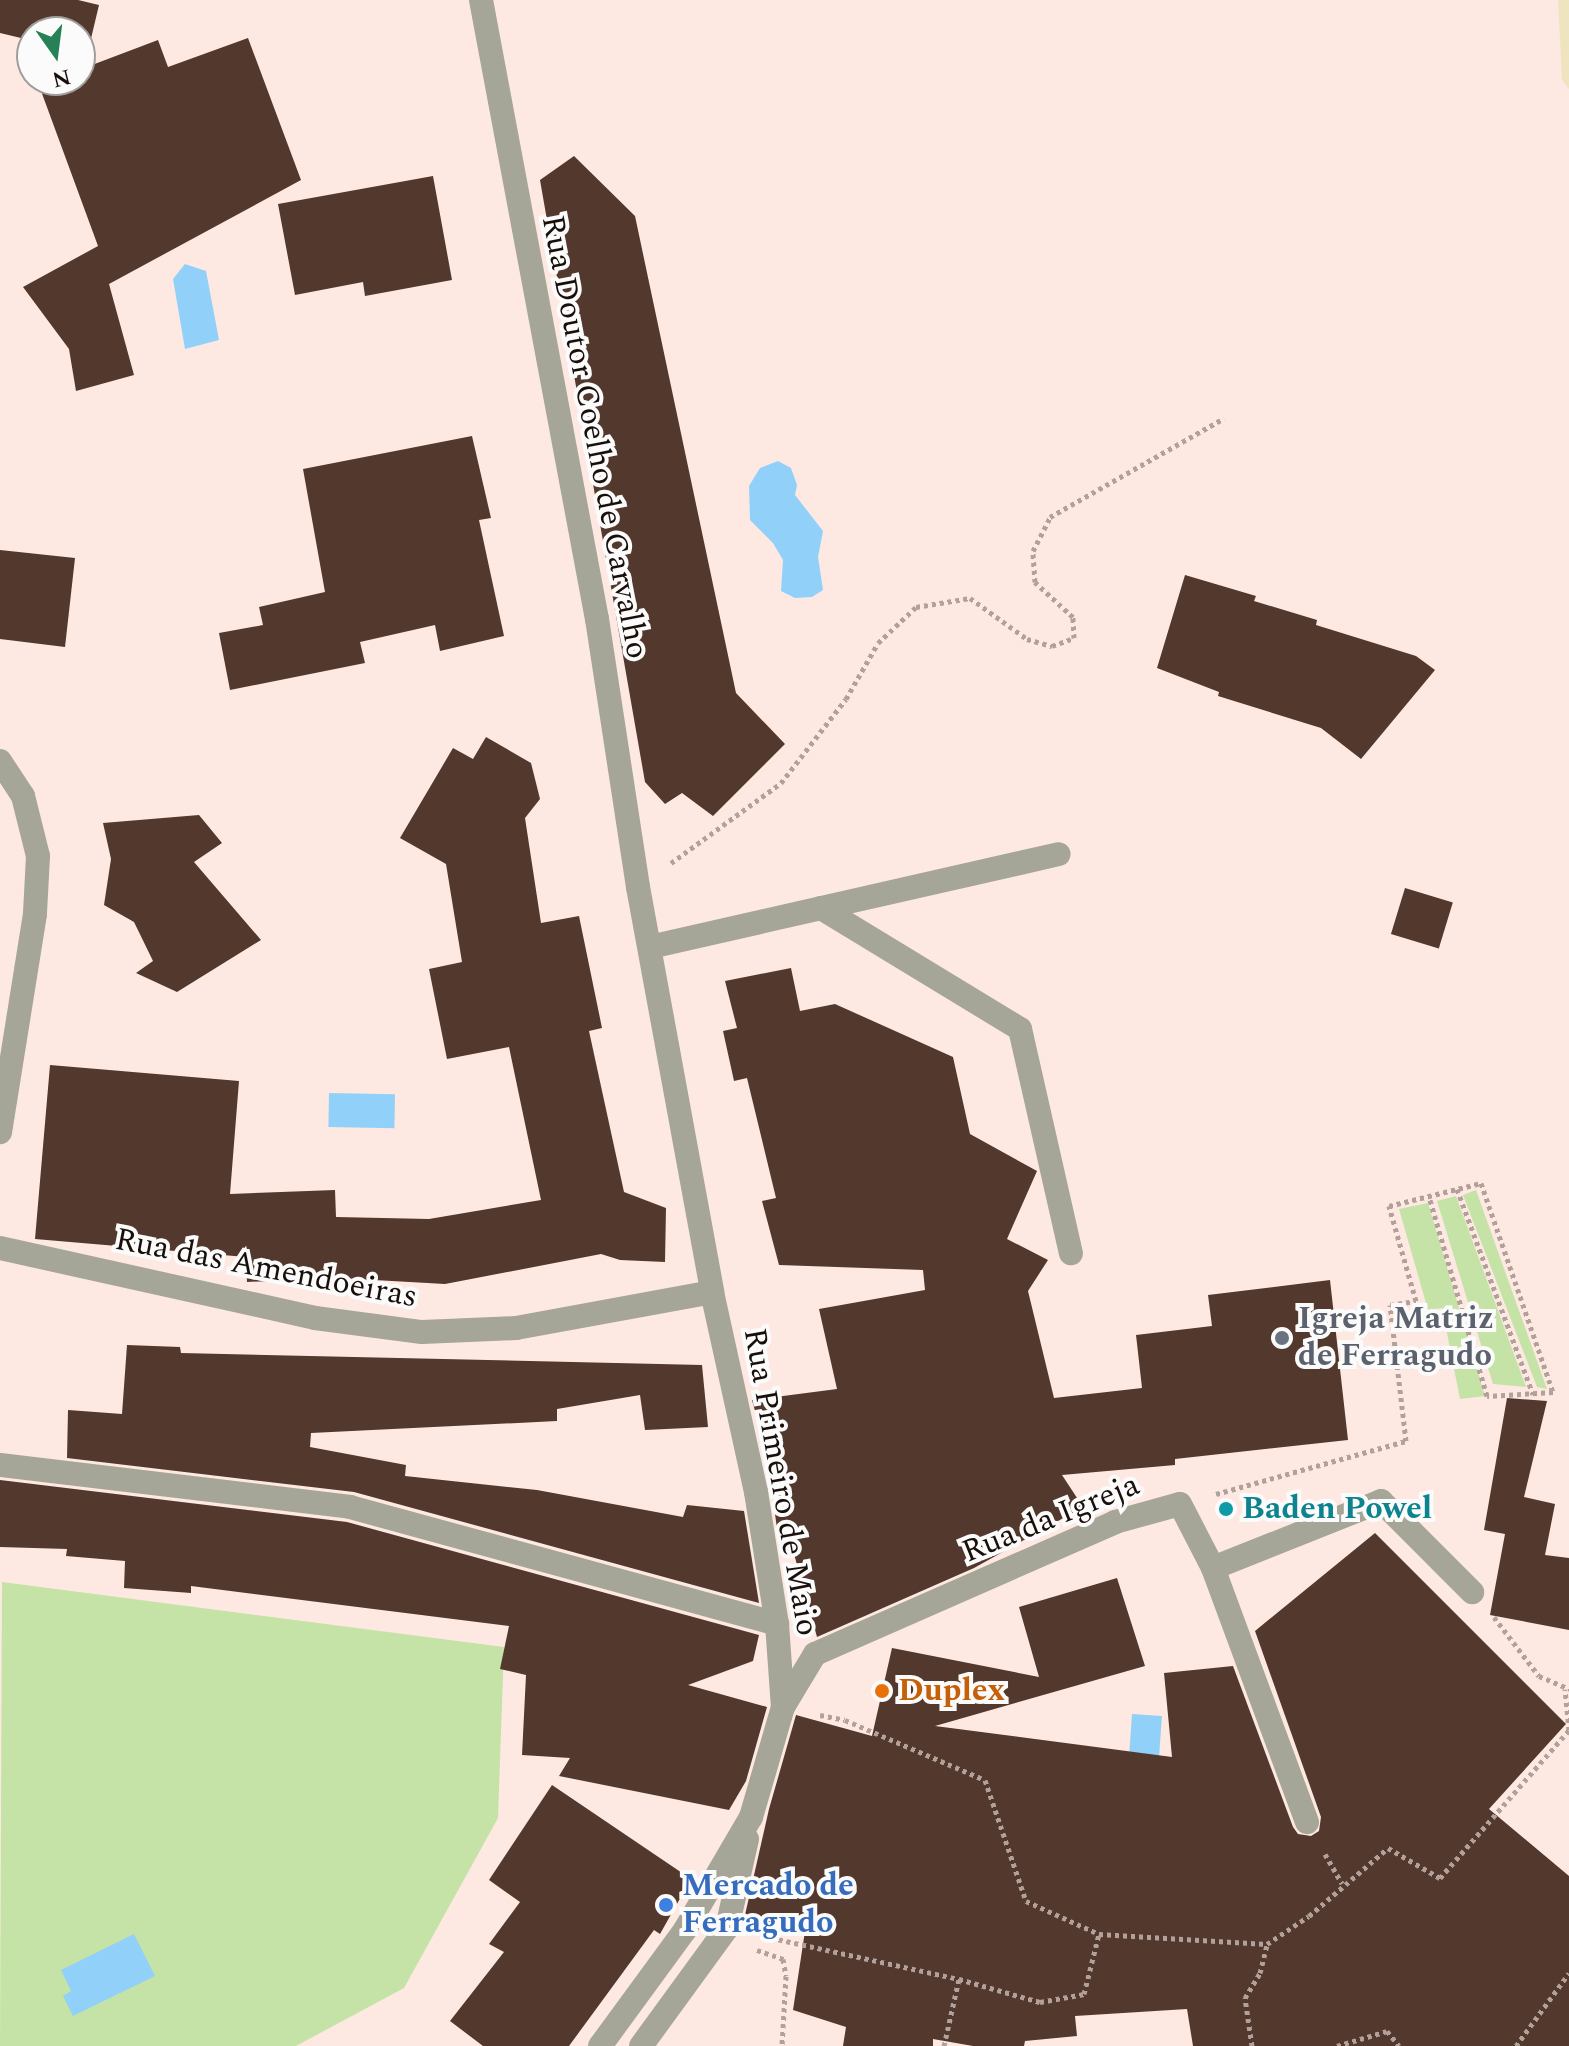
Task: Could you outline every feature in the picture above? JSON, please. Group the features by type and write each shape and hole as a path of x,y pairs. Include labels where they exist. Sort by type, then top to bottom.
{"street":[{"name":"Rua Doutor Coelho de Carvalho","path":"481,0 597,619 638,887"},
{"path":"0,761 23,796 38,856 35,914 10,1010 0,1132"},
{"path":"650,947 1059,854"},
{"name":"Rua Primeiro de Maio","path":"600,2046 685,1930 751,1817 783,1707 777,1624 756,1492 712,1292 638,887"},
{"path":"821,908 1020,1029 1071,1253"},
{"name":"Rua das Amendoeiras","path":"0,1248 315,1318 422,1332 516,1328 712,1292"},
{"path":"0,1465 350,1507 777,1624"},
{"path":"1213,1568 1381,1501 1472,1592"},
{"name":"Rua da Igreja","path":"783,1707 815,1654 1115,1522 1180,1504 1213,1568 1307,1822"},
{"path":"641,2046 725,1933 751,1817"}],"path":[{"path":"638,887 781,783 846,699 878,643 916,607 970,598 1027,639 1052,646 1074,638 1073,617 1035,582 1033,551 1050,517 1224,418"},
{"path":"1180,1504 1406,1441 1390,1305 1416,1301 1389,1206 1429,1196 1457,1189 1481,1183 1553,1392 1487,1396 1429,1196"},
{"path":"1457,1189 1533,1394"},
{"path":"783,1707 845,1720 985,1780 1026,1901 1099,1934 1267,1944 1309,1916 1342,1884 1388,1848 1440,1878 1569,1730 1567,1689 1539,1676 1472,1592"},
{"path":"725,1933 959,1979 1040,2002 1084,1994 1099,1934"},
{"path":"725,1933 783,1959 786,1976 782,2046"},
{"path":"1252,2046 1245,1998 1260,1973 1267,1944"},
{"path":"1516,2046 1569,1973"},
{"path":"944,2046 959,1979"},
{"path":"1337,2046 1387,2031 1399,2046"}],"green space":[{"path":"1476,1190 1547,1389 1537,1387 1463,1195"},
{"path":"1456,1196 1526,1387 1493,1384 1437,1201"},
{"path":"1428,1203 1485,1396 1460,1399 1442,1308 1428,1310 1399,1209"},
{"path":"2,1582 504,1647 498,1818 404,1988 296,2046 0,2046"}],"sand":[{"path":"1558,0 1569,0 1569,89 1562,80"}],"water":[{"path":"185,264 206,271 219,340 185,349 173,279"},
{"path":"778,461 791,468 797,485 795,495 823,531 818,557 823,590 812,597 795,598 781,591 783,560 773,543 750,520 749,486 760,468"},
{"path":"329,1093 395,1094 394,1128 328,1127"},
{"path":"1132,1714 1162,1716 1158,1774 1128,1772"},
{"path":"134,1934 155,1976 73,2016 63,1996 71,1991 61,1970"}],"building":[{"path":"0,0 78,0 99,5 96,18 16,16 16,37 0,33"},
{"path":"248,38 301,180 109,284 134,375 76,391 69,349 23,287 98,246 43,96 96,96 96,63 158,40 168,67"},
{"path":"574,156 635,216 736,693 785,744 713,816 682,793 665,804 645,782 540,180"},
{"path":"433,176 452,280 365,296 363,282 295,295 278,204"},
{"path":"472,436 491,518 479,520 504,636 440,651 435,625 360,642 365,663 230,690 219,633 263,625 259,607 325,592 303,469"},
{"path":"0,550 75,558 65,647 0,639"},
{"path":"1185,575 1256,596 1254,601 1317,620 1316,625 1416,656 1435,670 1361,759 1321,728 1218,696 1219,692 1157,668"},
{"path":"486,737 531,763 540,799 525,818 541,923 579,916 602,1028 589,1031 624,1192 666,1208 665,1262 620,1260 601,1254 445,1284 339,1278 247,1282 246,1257 35,1239 50,1065 239,1081 230,1194 335,1190 336,1217 429,1219 541,1200 509,1047 447,1059 429,969 462,962 446,864 400,838 453,748 473,759"},
{"path":"199,815 222,843 194,862 261,940 177,992 136,973 153,961 134,922 104,905 111,859 103,823"},
{"path":"1405,888 1453,903 1439,949 1391,934"},
{"path":"791,968 800,1011 835,1004 953,1057 970,1134 1037,1171 1007,1239 1048,1260 1028,1291 1054,1398 1142,1388 1136,1335 1212,1326 1208,1295 1330,1280 1348,1440 1175,1459 1175,1465 1062,1475 1083,1507 974,1568 817,1637 786,1525 780,1550 775,1514 784,1515 752,1400 837,1389 819,1309 925,1290 923,1270 779,1265 762,1201 776,1198 747,1078 734,1081 723,1031 737,1028 725,981"},
{"path":"127,1345 180,1347 181,1353 702,1365 708,1427 645,1430 640,1395 557,1409 557,1421 311,1433 310,1447 406,1465 405,1476 537,1490 683,1517 687,1505 744,1511 759,1603 354,1492 67,1458 68,1410 122,1414"},
{"path":"1507,1398 1547,1401 1524,1497 1555,1504 1545,1555 1569,1558 1569,1630 1490,1615 1505,1534 1484,1530"},
{"path":"0,1480 347,1522 759,1635 753,1661 688,1685 767,1707 746,1781 729,1810 559,1776 570,1758 522,1755 526,1675 500,1669 509,1626 191,1586 191,1593 124,1588 125,1561 66,1556 67,1549 0,1547"},
{"path":"1375,1533 1566,1724 1489,1809 1569,1876 1569,2046 1193,2046 1187,2009 1075,2016 1077,2036 1025,2041 1024,2046 973,2046 933,2039 933,2046 843,2046 846,2027 793,2010 805,1931 745,1915 769,1809 796,1715 872,1736 892,1648 1039,1677 1019,1607 1117,1578 1145,1666 935,1726 1172,1757 1164,1673 1233,1666 1293,1827 1298,1834 1311,1836 1319,1831 1321,1817 1255,1631"},
{"path":"552,1785 691,1879 660,1934 654,1930 569,2046 483,2046 450,2021 504,1952 489,1944 520,1902 489,1880"}],"place":[{"name":"Igreja Matriz de Ferragudo","path":"1282,1338"},
{"name":"Baden Powel","path":"1226,1509"},
{"name":"Duplex","path":"882,1691"},
{"name":"Mercado de Ferragudo","path":"666,1905"}]}
